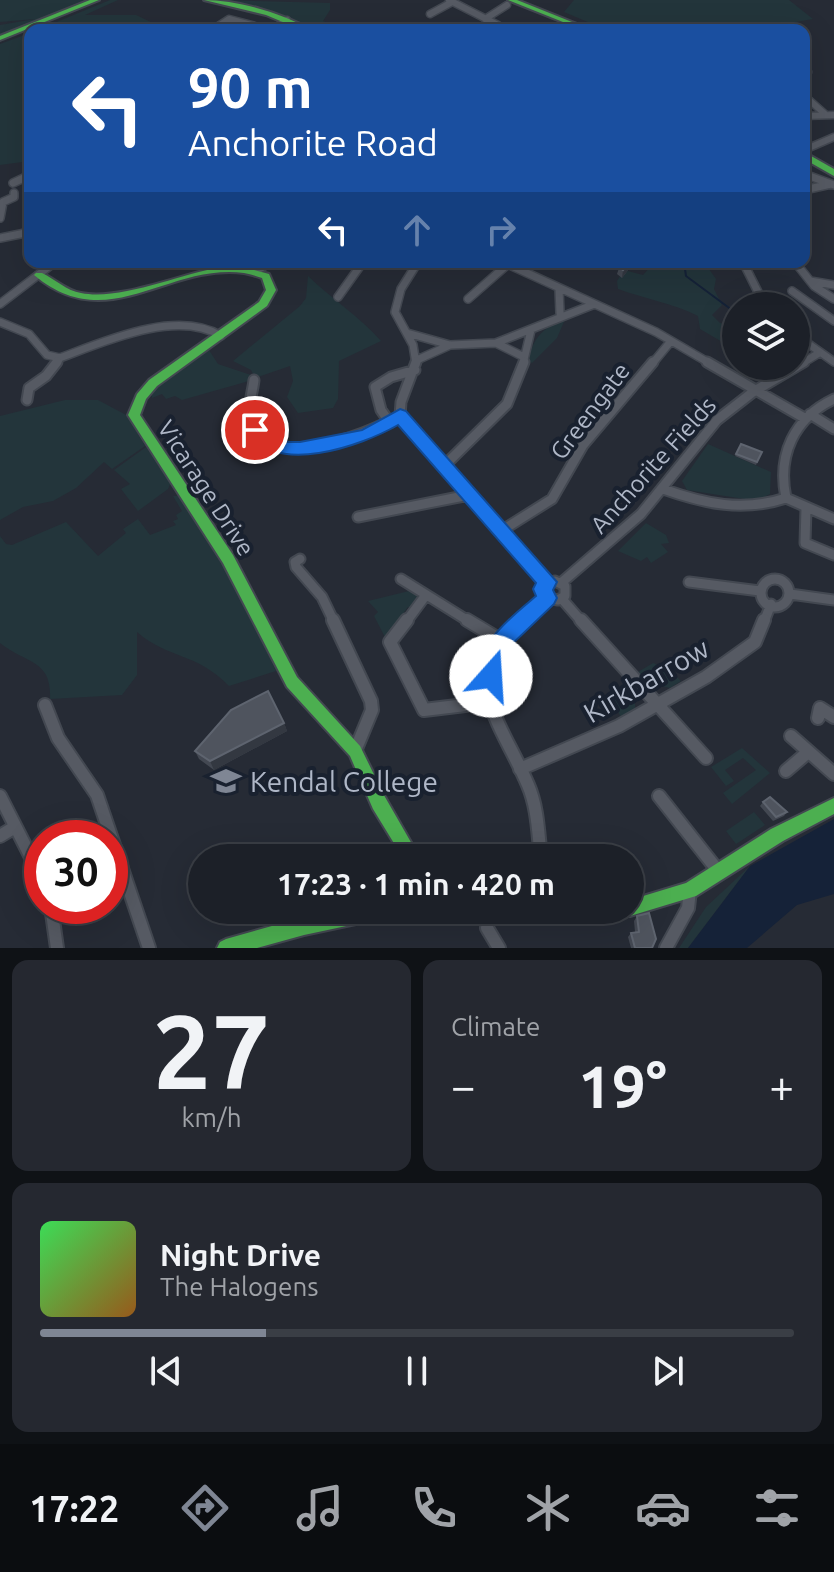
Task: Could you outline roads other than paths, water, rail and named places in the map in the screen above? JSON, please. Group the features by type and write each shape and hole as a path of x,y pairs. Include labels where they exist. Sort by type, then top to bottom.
{"main road":[{"path":"38,24 96,0"},
{"path":"49,24 106,0"},
{"path":"207,0 295,24"},
{"path":"509,2 572,24"},
{"path":"0,40 24,30"},
{"path":"0,40 24,33"},
{"path":"810,157 831,175"},
{"path":"39,275 75,295 94,298 159,288 227,268"},
{"path":"239,268 258,270"},
{"name":"Vicarage Drive","path":"258,270 269,282 268,297 221,336 153,383 141,397 134,415 150,444 228,559 292,682 355,751 379,803 404,844"},
{"path":"644,904 690,890 777,835 834,806"},
{"path":"226,948 314,924"}],"street":[{"path":"430,14 450,1 496,24"},
{"path":"485,19 509,2"},
{"path":"221,24 229,19 248,24"},
{"path":"281,24 287,20"},
{"path":"810,100 831,114"},
{"path":"810,116 831,114"},
{"path":"810,149 834,137"},
{"path":"810,174 831,175"},
{"path":"810,187 831,175"},
{"path":"12,181 24,177"},
{"path":"0,218 3,202 16,196"},
{"path":"0,238 24,234"},
{"path":"0,304 48,268"},
{"path":"338,297 359,268"},
{"path":"415,268 397,302 395,317 416,348 416,365 399,405 400,416 547,582 561,583 566,590 562,599"},
{"path":"468,299 501,268"},
{"path":"516,268 671,341 754,389 834,429"},
{"path":"746,268 758,292"},
{"path":"800,268 810,281 834,299"},
{"path":"810,281 834,285"},
{"path":"559,289 560,313"},
{"path":"792,291 834,321"},
{"path":"407,333 450,345 496,343 531,330 560,313 592,305"},
{"path":"0,322 29,334 47,355 60,358"},
{"path":"27,400 29,388 46,376 60,358 118,336 173,326 203,325 221,336"},
{"path":"444,466 505,409 520,378 522,356 531,330"},
{"name":"Greengate","path":"501,531 552,499 583,445 671,341"},
{"path":"496,343 522,356"},
{"path":"390,423 381,410 375,387 450,345"},
{"path":"810,346 834,362"},
{"name":"Anchorite Fields","path":"561,583 612,542 663,489 715,422 754,389 819,353"},
{"path":"254,380 247,404 248,417 263,439 282,448 343,441 366,435 400,416"},
{"path":"834,399 820,405 808,416 791,439 781,465 780,480 786,498 834,519"},
{"path":"663,489 691,499 741,508 765,506 786,498"},
{"path":"358,517 469,495"},
{"path":"806,508 805,543 834,555"},
{"path":"296,568 322,597 371,701 372,710 355,751"},
{"path":"401,579 502,641"},
{"path":"760,591 762,584 775,581 790,594 834,600"},
{"path":"547,582 543,589 547,598"},
{"path":"689,582 760,591 771,604 786,604 790,594"},
{"path":"426,595 390,642 424,710 490,702"},
{"path":"539,844 532,795 506,745 490,702 494,655 502,641 547,598 562,599 706,758"},
{"name":"Kirkbarrow","path":"520,769 585,743 706,677 755,642 771,604"},
{"path":"45,705 58,738 97,795 149,948"},
{"path":"818,718 820,708 834,717"},
{"path":"791,736 834,774"},
{"path":"786,771 807,753"},
{"path":"0,796 24,844"},
{"path":"659,796 719,872"},
{"path":"0,836 15,827"},
{"path":"667,946 688,908 690,890"},
{"path":"54,924 57,948"},
{"path":"487,928 499,948"}],"water":[{"path":"834,819 834,894 797,905 747,948 688,948 750,866"}],"waterway":[{"path":"685,268 686,276 722,303"}],"place":[{"name":"Kendal College","path":"226,781"}]}
